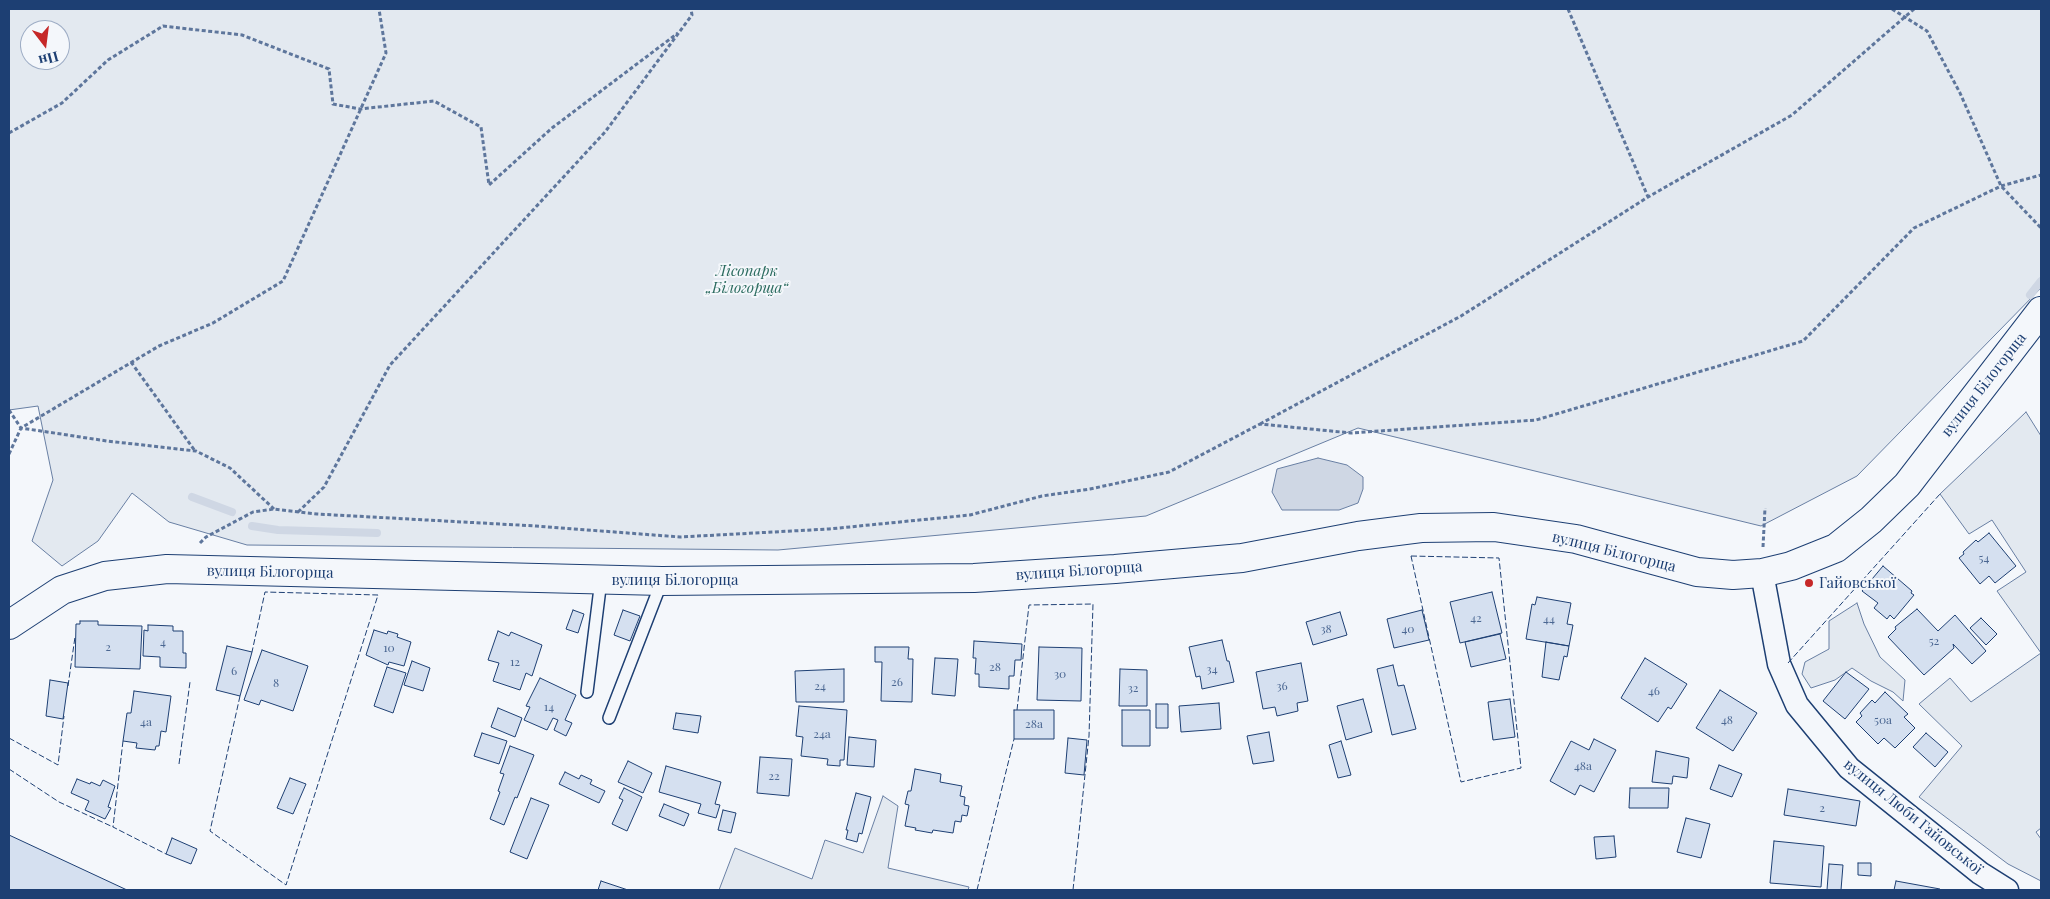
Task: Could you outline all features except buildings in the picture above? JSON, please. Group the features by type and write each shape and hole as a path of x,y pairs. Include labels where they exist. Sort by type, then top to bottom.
{"street":[{"name":"вулиця Білогорща","path":"9,625 62,590 105,576 167,569 662,581 974,578 1242,558 1358,536 1421,528 1494,527 1576,539 1696,572 1734,575 1762,573 1791,566 1836,548 1871,520 1907,485 2041,311"},
{"name":"вулиця Люби Гайовської","path":"1762,573 1779,664 1797,705 1849,768 1980,872 2008,890"}],"lane":[{"path":"587,692 601,580"},
{"path":"609,718 662,581"}],"path":[{"path":"9,454 20,428 159,346 214,323 283,280 386,53 380,9"},
{"path":"691,9 692,15"},
{"path":"298,512 324,487 390,365 605,132 697,9"},
{"path":"1568,9 1648,197"},
{"path":"1892,9 1926,31 1960,93 2001,186 2041,228"},
{"path":"1904,16 1906,9"},
{"path":"167,569 206,537 253,512 274,510 680,537 829,529 970,516 1042,496 1090,489 1169,472 1461,316 1648,197 1792,115 1914,9"},
{"path":"9,133 62,103 108,60 163,26 242,34 329,69 333,104 360,109 434,101 481,126 489,184 552,128 678,33"},
{"path":"1260,424 1351,434 1536,420 1803,341 1914,228 2001,186 2041,175"},
{"path":"131,362 196,451"},
{"path":"9,410 20,428"},
{"path":"20,428 107,441 196,451 230,468 274,510"},
{"path":"1762,573 1764,508"}],"green space":[{"name":"Лісопарк „Білогорща“","path":"9,9 2041,9 2041,288 1857,476 1761,526 1358,428 1146,516 778,550 247,545 169,522 132,493 98,541 62,566 32,541 53,480 38,406 9,410"},
{"path":"2026,412 2041,436 2041,653 1997,591 2026,572 1992,520 1969,534 1940,494"},
{"path":"1857,603 1864,624 1880,657 1905,680 1903,701 1893,692 1871,681 1852,668 1835,680 1811,688 1802,674 1805,662 1829,649 1829,621"},
{"path":"2041,653 2041,828 2036,832 2041,839 2041,881 2008,864 1919,797 1962,746 1919,704 1950,678 1971,702"},
{"path":"883,796 898,806 888,868 969,887 968,890 719,890 735,848 812,879 825,840 863,853"}],"shaded area":[{"path":"1318,458 1347,465 1363,477 1363,489 1358,503 1339,510 1282,510 1272,492 1277,469"}],"waterway":[{"path":"2030,295 2041,281"},
{"path":"192,497 232,512"},
{"path":"252,526 278,530 377,533"}],"fence":[{"path":"1788,663 1940,494"},
{"path":"1411,556 1499,558 1521,768 1461,782 1411,556"},
{"path":"240,696 210,831 286,885 378,595 265,592 252,652"},
{"path":"1017,710 1029,605 1093,604 1089,736 1073,890"},
{"path":"68,686 75,637"},
{"path":"179,764 190,682"},
{"path":"9,738 58,765 64,716"},
{"path":"977,890 1014,739"},
{"path":"123,741 113,827 166,854"},
{"path":"9,769 59,802 113,827"}],"place":[{"name":"Гайовської","path":"1809,583"}]}
